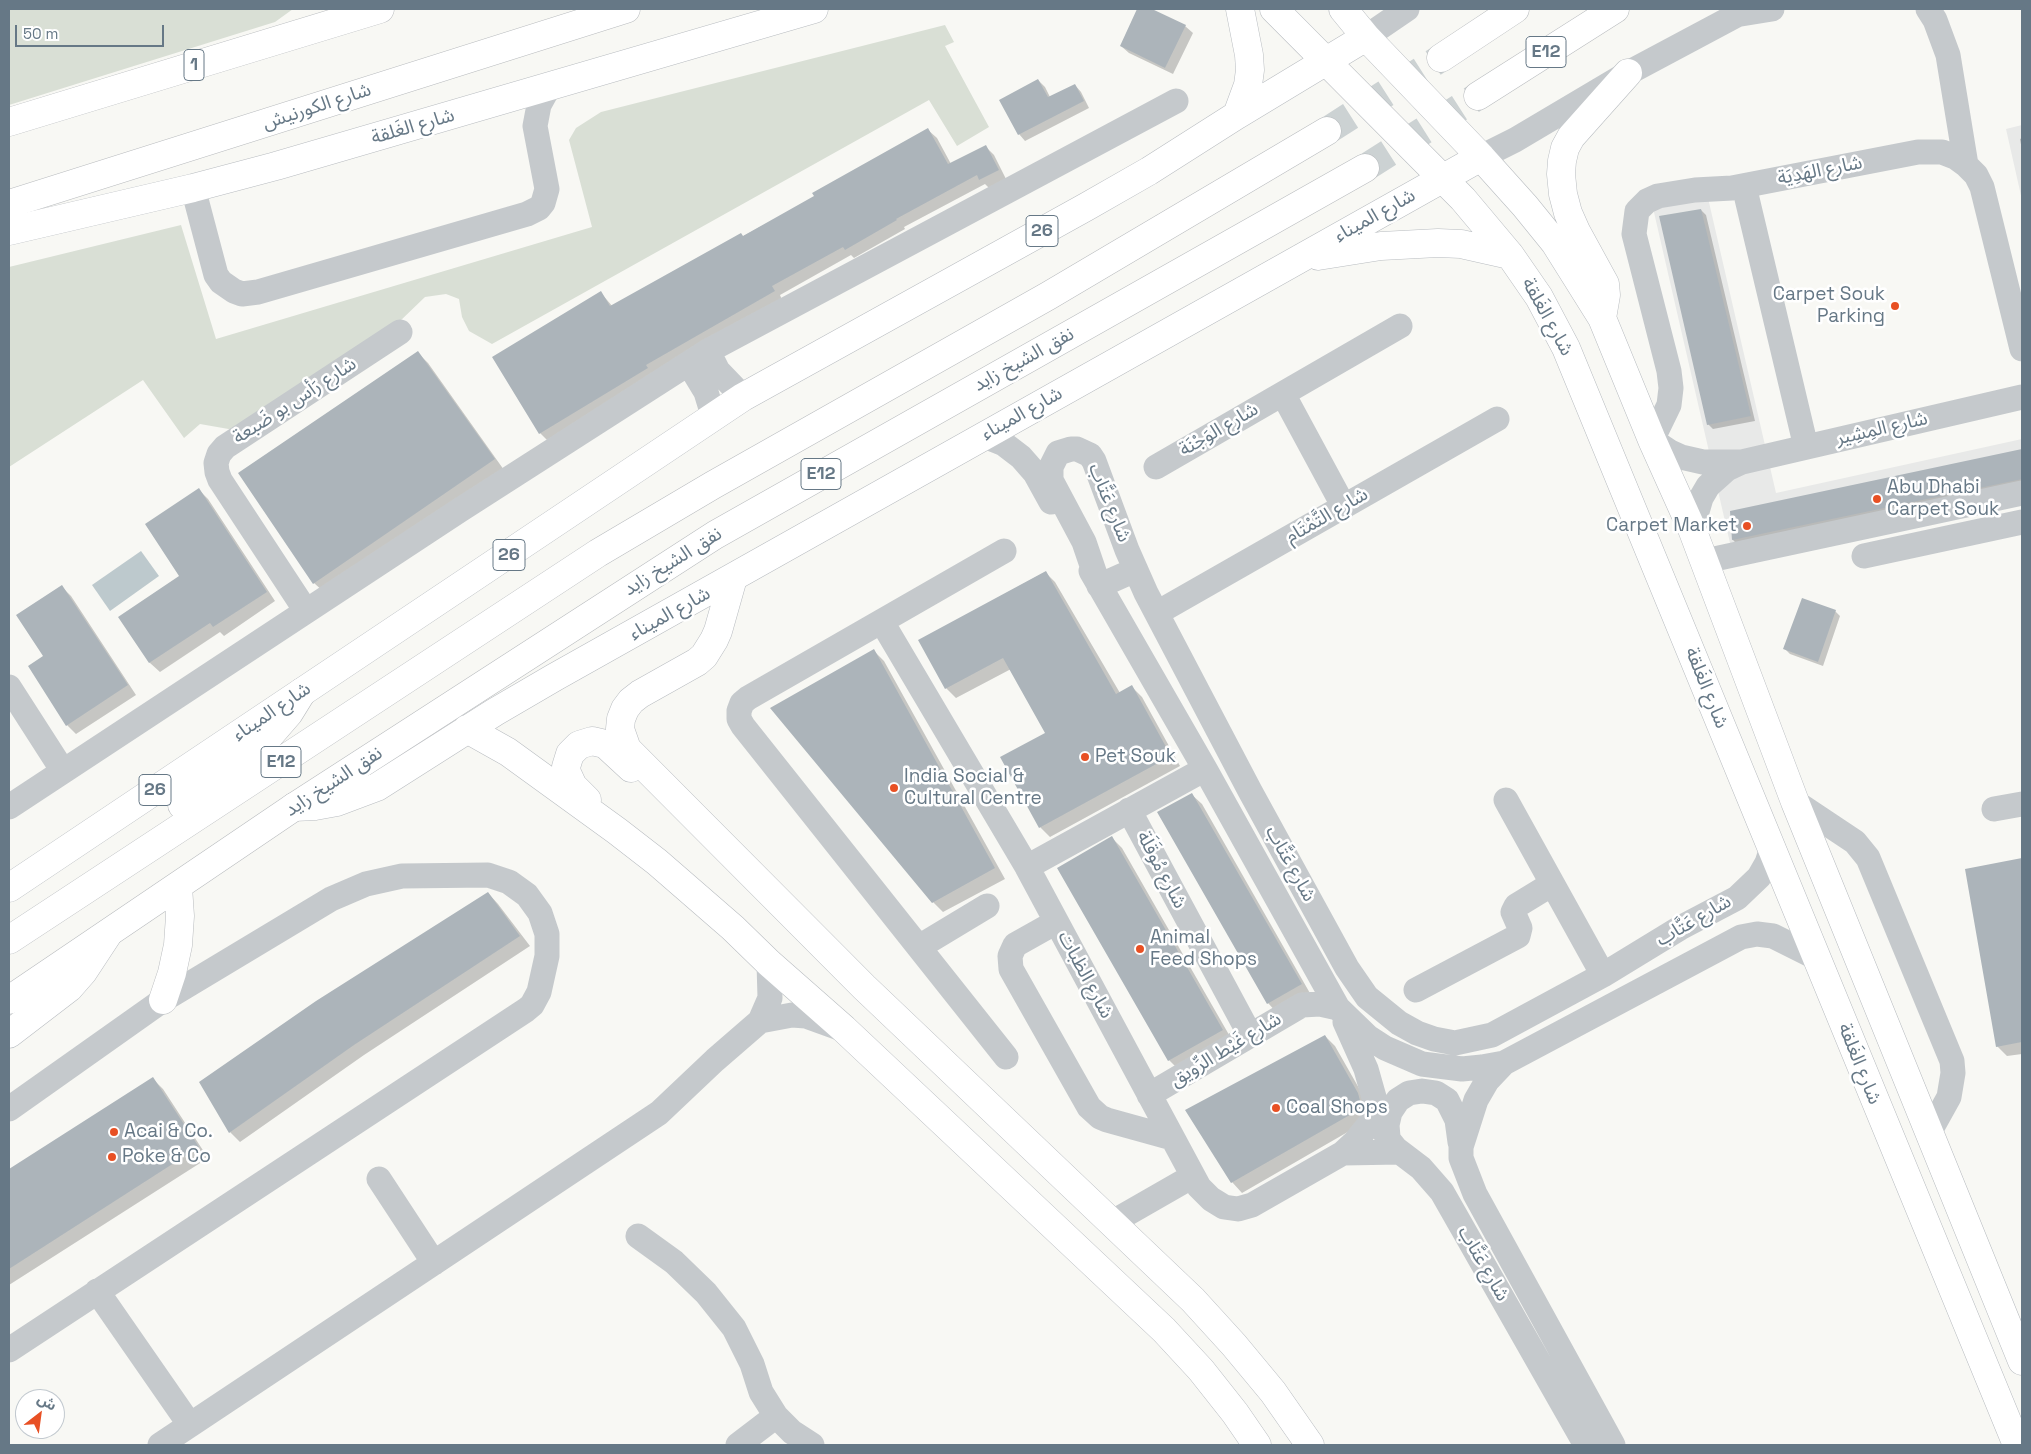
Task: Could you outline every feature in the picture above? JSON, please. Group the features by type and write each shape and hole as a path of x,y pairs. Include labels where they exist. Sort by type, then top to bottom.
{"main road":[{"name":"1","path":"9,122 380,9"},
{"name":"شارع الكورنيش","path":"9,204 626,9"},
{"name":"شارع الغَلقة","path":"9,231 194,188 359,143 814,9"},
{"path":"1237,114 1248,85 1250,70 1240,9"},
{"name":"شارع الغَلقة","path":"1274,9 1463,200 1510,255 1539,297 1566,348 1772,848 2011,1438"},
{"path":"1441,58 1515,9"},
{"name":"E12","path":"1478,96 1615,9"},
{"name":"شارع الغَلقة","path":"1345,12 1366,37 1501,178 1555,244 1602,318 1652,440 1692,529 1795,802 2022,1361"},
{"path":"1318,54 1315,48 1330,45 1338,40 1346,29 1345,12"},
{"name":"شارع الميناء","path":"9,888 743,397 1148,171 1237,114 1318,54 1366,37"},
{"path":"1602,318 1606,307 1604,284 1568,213 1563,194 1562,161 1565,148 1571,137 1628,74"},
{"name":"E12","path":"9,940 541,589 638,528 977,337 1326,131"},
{"name":"شارع الميناء","path":"294,807 316,806 337,802 377,787 467,729 556,677 1482,157"},
{"name":"نفق الشيخ زايد","path":"9,1000 294,807 715,535 1365,168"},
{"path":"1463,200 1467,190 1473,183 1491,176 1501,178"},
{"path":"1290,264 1358,249 1438,243 1461,244 1510,255"},
{"path":"733,578 718,631 710,649 697,662 631,701 621,719 620,729 626,749 864,987 1193,1300 1234,1344 1273,1392 1310,1445"},
{"path":"75,896 100,864 257,750 284,719 302,692"},
{"path":"467,729 519,760 617,831 696,894 769,963 844,1029 1164,1330 1235,1413 1257,1445"},
{"path":"617,831 569,780 566,767 567,760 579,745 592,741 605,744 645,784 658,792 672,796"},
{"path":"163,1000 172,973 178,945 180,916 178,887"},
{"path":"9,1034 69,988 83,972 108,934"},
{"path":"1078,1249 1111,1224"},
{"path":"1976,1244 2022,1331"}],"street":[{"name":"شارع الميناء","path":"1366,37 1407,9"},
{"name":"شارع الميناء","path":"1482,157 1741,12 1772,9"},
{"path":"1928,9 1935,20 1948,55 1966,165"},
{"path":"194,188 216,275 221,282 234,291 242,294 258,292 527,214 539,208 543,203 547,189 535,126 538,105 549,87"},
{"path":"9,807 460,510 698,358 1176,101"},
{"name":"شارع الهَدِيَة","path":"1652,440 1669,405 1671,388 1669,371 1634,234 1637,212 1646,201 1658,196 1695,190 1744,186 1918,152 1942,152 1955,157 1976,176 1982,187 2022,349"},
{"path":"1744,186 1806,447"},
{"name":"شارع الوَجْنَة","path":"1156,467 1400,326"},
{"name":"شارع رَأس بو ضَبعة","path":"306,611 220,480 216,472 219,454 225,447 400,332"},
{"path":"698,358 718,370 743,397"},
{"path":"698,358 713,416"},
{"path":"1283,394 1344,507"},
{"name":"شارع المِشِير","path":"1652,440 1670,452 1692,460 1715,463 1742,462 2022,397"},
{"name":"شارع التَّمْتَام","path":"1157,613 1497,419"},
{"name":"شارع عَتَّاب","path":"984,436 1008,447 1029,465 1205,769 1338,1008 1366,1069 1383,1129 1394,1146 1421,1168 1442,1192 1586,1445"},
{"name":"شارع عَتَّاب","path":"1099,586 1084,542 1051,480 1051,467 1058,453 1064,450 1077,449 1084,451 1094,461 1135,570 1250,791 1348,968 1367,997 1382,1011 1417,1033 1434,1039 1455,1042 1492,1035 1602,975 1687,924 1736,898 1759,877 1767,863 1772,848"},
{"name":"شارع المِشِير","path":"1692,529 1701,498 1708,486 1717,477 1742,462"},
{"path":"1704,562 2022,493"},
{"path":"1864,556 2022,522"},
{"path":"1004,551 748,698 742,703 739,719 1006,1057"},
{"path":"1099,586 1135,570"},
{"name":"شارع الظبات","path":"882,622 1027,867 1199,1187 1210,1199 1224,1207 1238,1208 1252,1205 1343,1154 1379,1112"},
{"path":"9,687 63,771"},
{"path":"1027,867 1205,769"},
{"path":"1506,800 1602,975"},
{"path":"1795,802 1855,842 1865,854 1952,1061 1953,1073 1949,1096 1929,1134"},
{"path":"1994,809 2022,804"},
{"name":"شارع مُوقَلَة","path":"1129,810 1250,1035"},
{"path":"9,1109 163,1000 331,899 366,884 402,876 488,875 509,882 527,895 540,913 547,934 547,956 539,992 532,1005 526,1010 9,1350"},
{"path":"1416,990 1518,936 1520,928 1513,912 1516,906 1552,884"},
{"path":"919,947 987,906"},
{"path":"1056,922 1015,945 1010,956 1011,969 1089,1107 1107,1120 1172,1138"},
{"name":"شارع عَتَّاب","path":"1338,1008 1353,1024 1374,1041 1403,1057 1422,1064 1462,1069 1482,1067 1504,1063 1741,937 1757,934 1773,936 1815,957"},
{"path":"160,1445 659,1113 760,1021 770,998 769,963"},
{"name":"شارع غَيْط الرِّويق","path":"1302,1006 1319,973"},
{"name":"شارع غَيْط الرِّويق","path":"1149,1095 1302,1006 1320,1004 1338,1008"},
{"path":"760,1021 792,1015 806,1016 844,1029"},
{"name":"شارع عَتَّاب","path":"1504,1063 1487,1081 1476,1100 1461,1147 1462,1158 1475,1194 1613,1445"},
{"path":"1394,1146 1387,1125 1390,1112 1398,1100 1409,1093 1422,1090 1436,1093 1447,1100 1457,1120 1461,1147"},
{"name":"شارع الظبات","path":"1343,1154 1394,1146"},
{"path":"1111,1224 1193,1176"},
{"path":"379,1179 434,1262"},
{"path":"638,1236 674,1262 706,1293 734,1328 752,1364 761,1392 776,1416 792,1432 812,1445"},
{"path":"97,1291 190,1425"},
{"path":"738,1445 776,1416"}],"shaded area":[{"path":"9,9 293,9 275,22 9,105"},
{"path":"945,25 954,42 945,46 989,127 957,146 929,100 492,344 469,331 462,317 459,299 446,294 425,297 398,323 240,431 200,424 184,438 143,380 9,467 9,267 181,225 216,339 592,227 569,140 576,128 601,112"},
{"path":"2022,125 2022,200 2006,129"},
{"path":"1708,198 1776,493 2022,439 2022,492 1733,556 1653,208"},
{"path":"141,551 159,576 110,611 92,585"}],"building":[{"path":"1137,9 1152,9 1186,25 1165,68 1120,46"},
{"path":"1038,79 1048,97 1075,84 1084,101 1018,135 999,100"},
{"path":"928,128 948,164 986,145 999,170 979,180 977,175 896,219 845,250 843,247 772,286 775,291 646,365 648,368 539,434 492,357 601,291 610,306 741,233 743,236 814,196 812,193"},
{"path":"1701,209 1751,416 1707,425 1659,216"},
{"path":"418,351 495,459 313,584 238,473"},
{"name":"Abu Dhabi Carpet Souk","path":"2022,449 2022,479 1732,540 1730,511"},
{"path":"199,488 267,592 213,627 210,623 149,663 118,617 179,576 145,524"},
{"path":"1046,571 1116,694 1132,685 1171,756 1039,828 1000,757 1045,733 1003,658 945,689 918,640"},
{"path":"62,585 128,685 66,726 28,666 43,656 16,615"},
{"path":"1802,598 1836,610 1818,662 1783,649"},
{"name":"India Social & Cultural Centre","path":"874,649 995,868 932,903 770,708"},
{"name":"Pet Souk","path":"1192,793 1302,984 1267,1004 1157,812"},
{"name":"Animal Feed Shops","path":"1112,836 1223,1030 1168,1061 1057,868"},
{"path":"2022,858 2022,1042 1996,1047 1965,869"},
{"path":"488,892 520,936 354,1045 229,1133 199,1082 316,1001"},
{"name":"Coal Shops","path":"1325,1035 1358,1093 1362,1108 1231,1183 1185,1110"},
{"path":"153,1077 199,1147 9,1269 9,1169"}],"tunnel":[{"path":"1327,131 1441,58"},
{"path":"1365,168 1478,96"}],"place":[{"name":"Carpet Souk Parking","path":"1895,306"},
{"name":"Abu Dhabi Carpet Souk","path":"1877,499"},
{"name":"Carpet Market","path":"1747,526"},
{"name":"Pet Souk","path":"1085,757"},
{"name":"India Social & Cultural Centre","path":"894,788"},
{"name":"Animal Feed Shops","path":"1140,949"},
{"name":"Coal Shops","path":"1276,1108"},
{"name":"Acai & Co.","path":"114,1132"},
{"name":"Poke & Co","path":"112,1157"}]}
